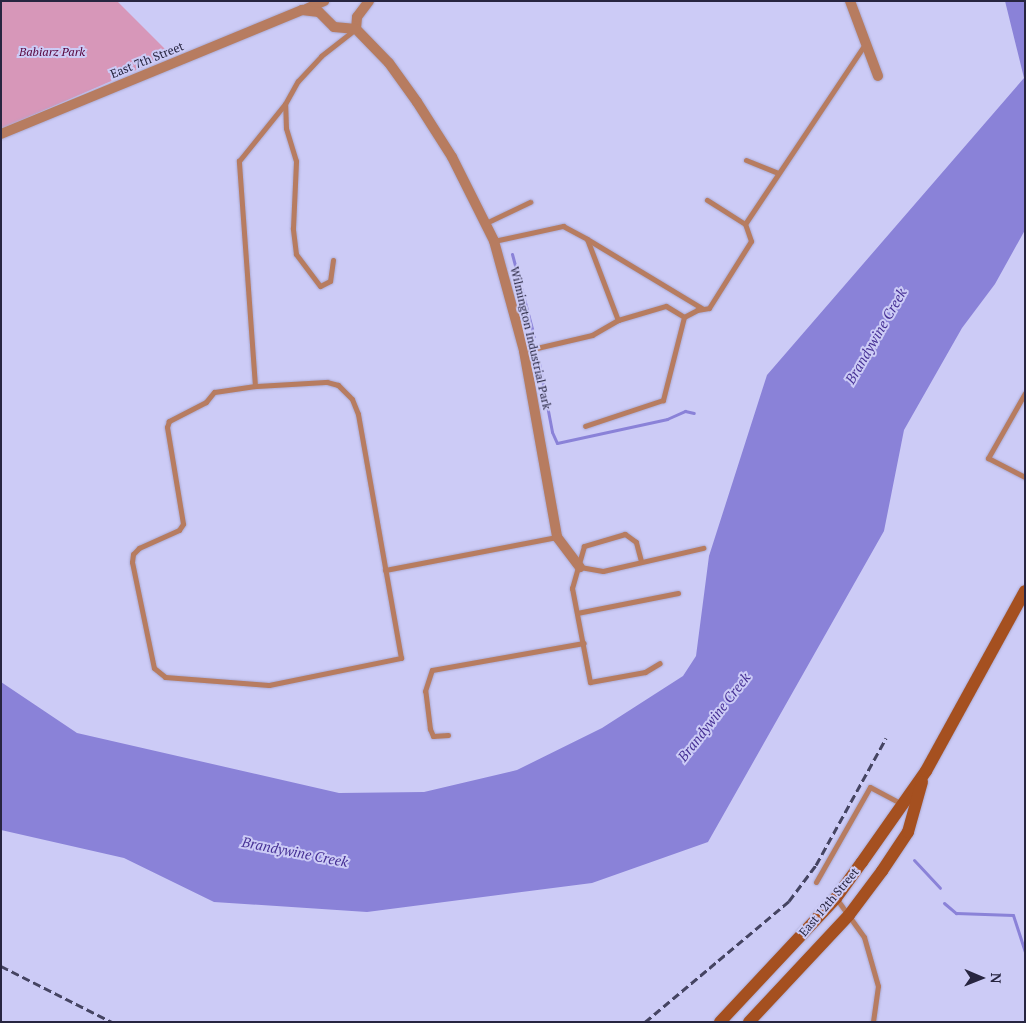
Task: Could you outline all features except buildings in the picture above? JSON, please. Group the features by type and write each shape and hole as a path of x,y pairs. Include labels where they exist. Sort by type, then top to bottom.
{"main road":[{"name":"East 12th Street","path":"720,1022 836,898 926,770 1025,591"},
{"name":"East 12th Street","path":"749,1022 849,915 908,832 926,770"}],"street":[{"name":"East 7th Street","path":"1,134 324,1"},
{"path":"302,10 319,12 334,26 356,29 357,18 369,1"},
{"path":"850,1 878,76"},
{"name":"Wilmington Industrial Park","path":"356,29 403,80 452,158 494,242 524,351 558,537 580,568"}],"lane":[{"path":"255,386 239,161 285,104 298,81 333,44 356,29"},
{"path":"745,224 866,44"},
{"path":"285,104 286,128 296,161 292,228 296,254 320,286 330,281 333,260"},
{"path":"746,160 779,173"},
{"path":"684,317 709,308 749,246 750,235 745,224 707,200"},
{"path":"486,223 530,202"},
{"path":"494,242 563,226 704,309"},
{"path":"587,239 618,320"},
{"path":"524,351 592,335 618,320 666,306 684,317"},
{"path":"585,426 663,400 684,317"},
{"path":"328,382 338,385 352,399 358,414 401,658 269,685 158,675 154,668 132,562 133,554 139,548 179,530 183,524 167,427 168,421 206,402 214,392 255,386 328,382"},
{"path":"1025,393 988,458 1025,477"},
{"path":"641,561 636,542 625,534 584,546 580,568 572,588 590,682 645,672 660,663"},
{"path":"385,570 558,537"},
{"path":"580,568 603,571 703,548"},
{"path":"577,613 678,593"},
{"path":"448,735 433,736 430,729 425,690 432,670 584,643"},
{"path":"816,882 870,787 902,804"},
{"path":"836,898 864,937 878,986 873,1022"}],"green space":[{"name":"Babiarz Park","path":"1,1 117,1 171,55 1,129"}],"water":[{"name":"Brandywine Creek","path":"1005,1 1025,1 1025,230 995,284 962,328 904,430 884,531 708,842 592,883 367,912 214,902 124,858 1,830 1,682 77,733 339,793 424,792 517,770 602,728 683,676 696,656 709,556 767,375 1024,78"}],"waterway":[{"path":"512,254 534,336"},
{"path":"539,363 552,432 557,443 667,419 685,411 694,413"},
{"path":"914,860 940,888"},
{"path":"944,903 956,913 1013,915 1025,953"}],"railway":[{"path":"645,1022 789,901 816,865 886,738"},
{"path":"1,966 112,1022"}]}
